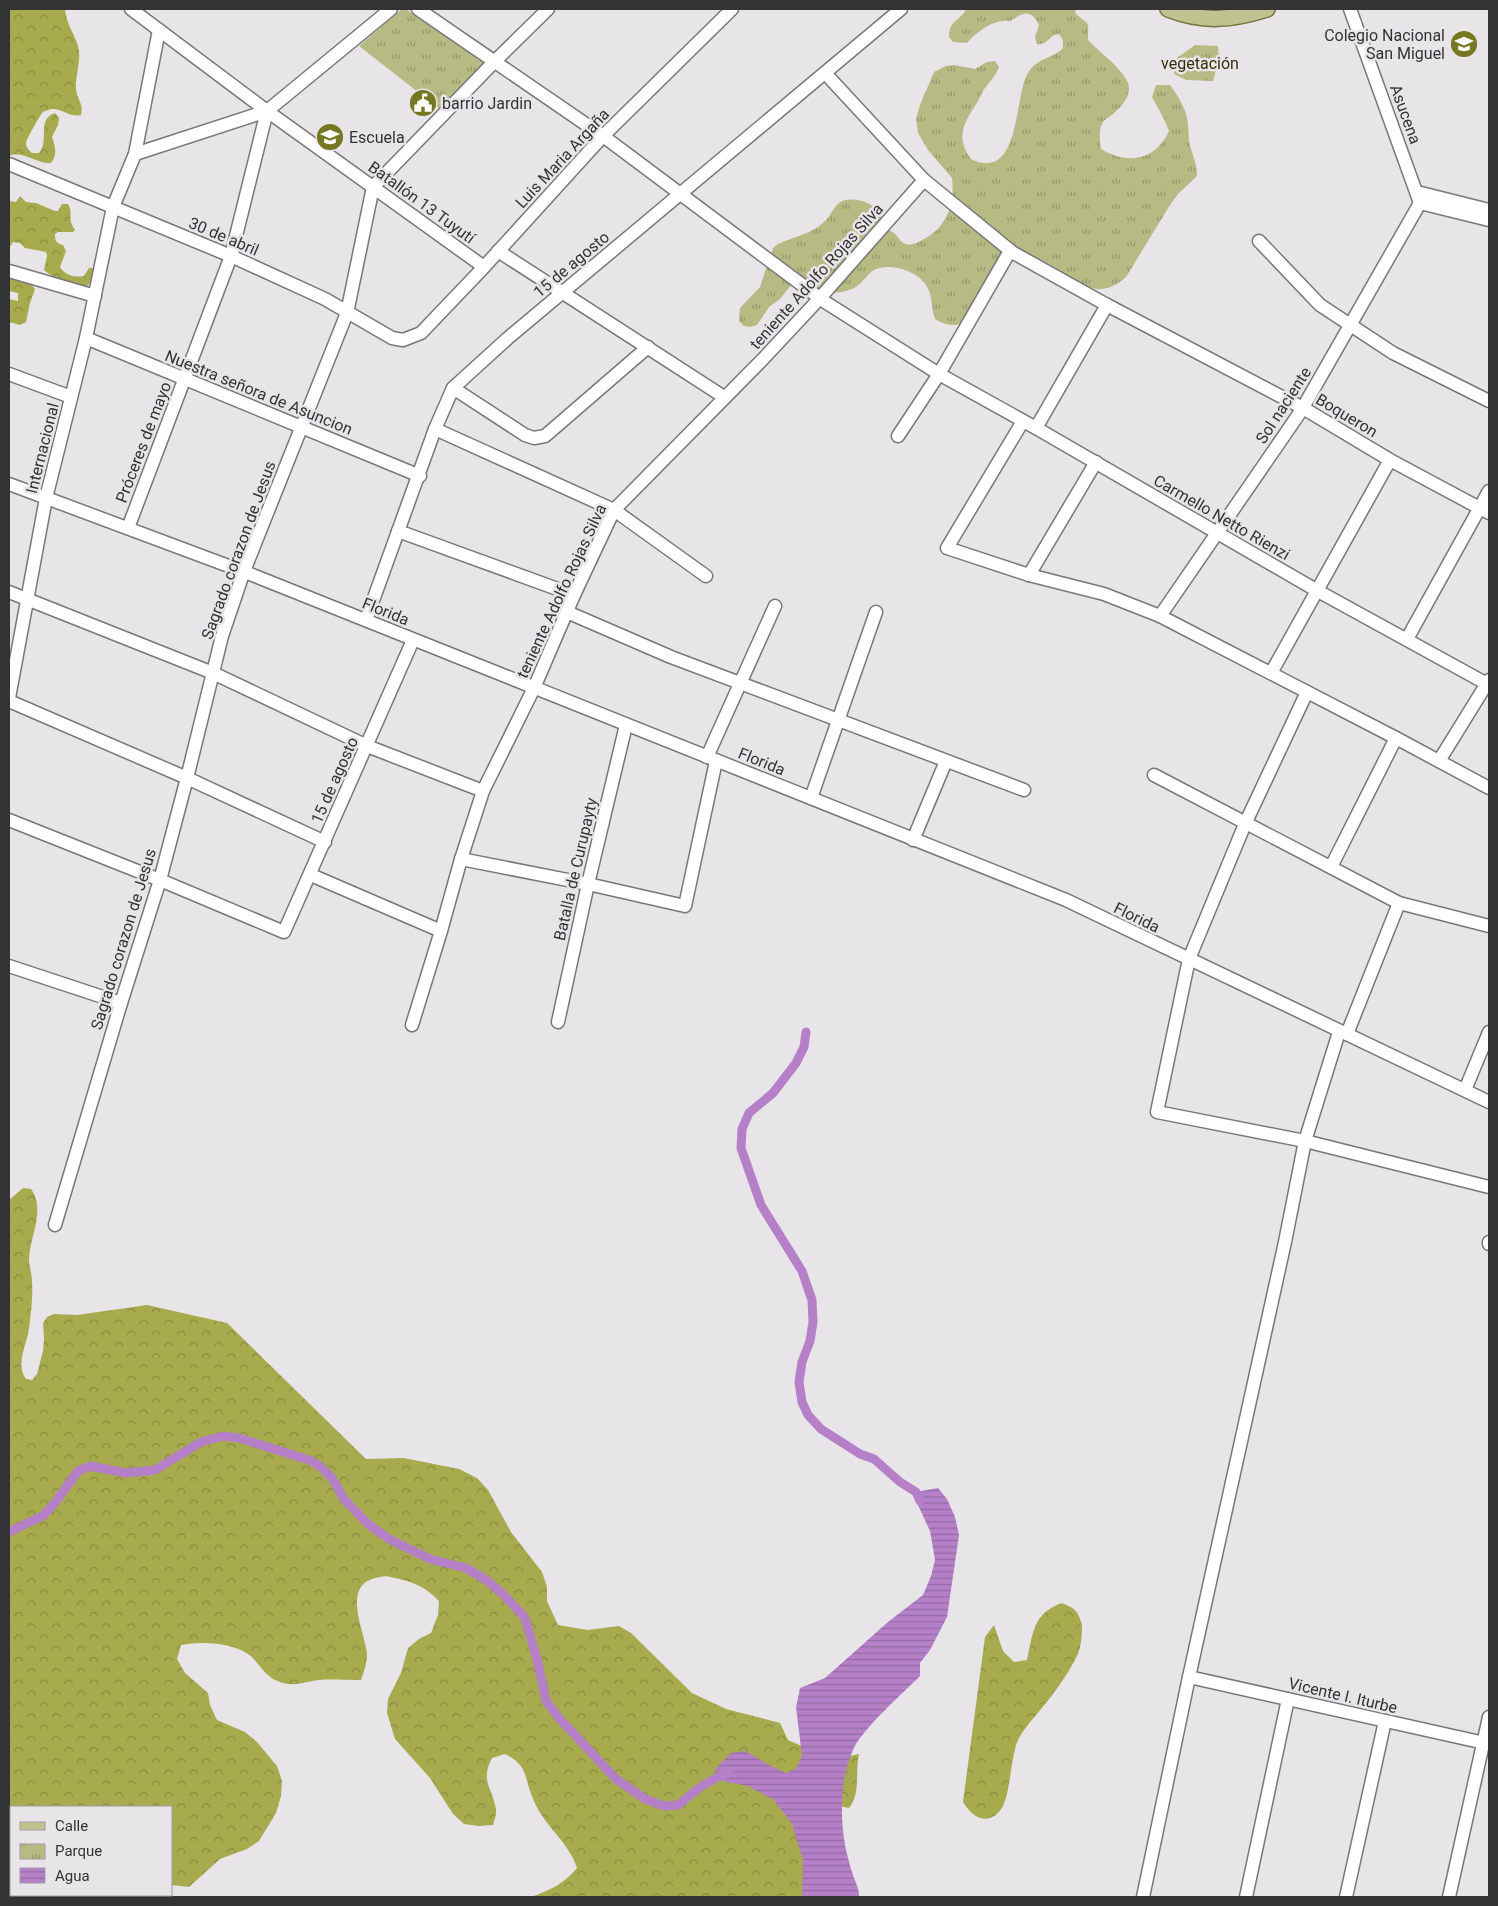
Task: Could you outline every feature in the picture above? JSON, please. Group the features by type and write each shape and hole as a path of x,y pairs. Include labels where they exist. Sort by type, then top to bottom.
{"main road":[{"path":"1168,9 1190,12 1211,19 1233,18 1267,9"}],"street":[{"name":"Batallón 13 Tuyutí","path":"131,9 267,111 484,267"},
{"path":"135,154 267,111 391,9"},
{"name":"Carmello Netto Rienzi","path":"418,9 603,136 820,298 939,374 1096,462 1316,590 1488,683"},
{"path":"373,187 548,9"},
{"name":"Luis Maria Argaña","path":"421,333 603,136 732,9"},
{"name":"15 de agosto","path":"366,620 436,429 453,388 562,292 901,9"},
{"name":"Asucena","path":"1350,9 1419,198"},
{"name":"Internacional","path":"9,699 46,498 86,338 113,207 135,154 159,30"},
{"name":"Boqueron","path":"825,73 924,180 1012,252 1107,305 1303,408 1390,460 1485,510"},
{"name":"Próceres de mayo","path":"128,528 231,256 267,111"},
{"name":"30 de abril","path":"9,164 231,256 325,299 392,338 403,340 421,333"},
{"name":"teniente Adolfo Rojas Silva","path":"412,1025 483,791 534,688 574,595 614,510 820,298 924,180"},
{"name":"Sagrado corazon de Jesus","path":"55,1225 160,880 222,636 244,571 348,313 373,187"},
{"path":"1419,198 1489,210"},
{"path":"1419,198 1489,220"},
{"name":"Sol naciente","path":"1160,616 1303,408 1351,325 1419,198"},
{"path":"1258,241 1320,305 1393,353 1487,396"},
{"path":"498,251 724,397"},
{"path":"898,436 939,374 1010,251 1012,252"},
{"path":"9,271 95,296"},
{"path":"1036,428 1107,305"},
{"name":"Nuestra señora de Asuncion","path":"86,338 420,476"},
{"path":"453,388 524,435 534,438 545,436 648,347"},
{"path":"9,374 71,397"},
{"path":"1023,421 947,548 1029,575 1104,594 1160,616 1489,788"},
{"path":"436,429 614,510 706,576"},
{"path":"1271,673 1390,460"},
{"path":"1029,575 1096,462"},
{"name":"Florida","path":"9,484 244,571 1066,900 1489,1102"},
{"path":"1407,639 1485,510 1489,491"},
{"path":"398,531 574,595"},
{"path":"9,592 213,673 367,746 483,791"},
{"path":"461,859 588,884 685,906 711,759 740,683 775,606"},
{"path":"567,612 671,657 1024,790"},
{"path":"811,798 876,612"},
{"name":"15 de agosto","path":"160,880 284,932 311,875 413,640"},
{"path":"1439,761 1488,683"},
{"path":"1307,692 1246,824 1189,959 1157,1112 1305,1141 1489,1187"},
{"path":"9,699 325,842"},
{"name":"Batalla de Curupayty","path":"558,1022 588,884 626,725"},
{"path":"1330,867 1396,738"},
{"path":"913,840 946,761"},
{"path":"1154,776 1399,903 1489,926"},
{"path":"9,820 160,880"},
{"path":"311,875 441,931"},
{"path":"1143,1897 1189,1677 1286,1242 1305,1141 1343,1033 1399,903"},
{"path":"9,966 121,1003"},
{"path":"1465,1090 1489,1032"},
{"name":"Vicente I. Iturbe","path":"1189,1677 1486,1744"},
{"path":"1246,1897 1288,1699"},
{"path":"1449,1897 1486,1744 1489,1717"},
{"path":"1346,1897 1385,1721"}],"green space":[{"path":"9,9 65,9 78,46 79,57 76,89 82,108 81,115 77,116 55,109 43,112 26,143 27,148 32,153 39,153 42,148 46,120 55,113 59,118 52,137 55,153 51,163 19,155 9,156"},
{"path":"402,9 406,9 487,65 441,110 359,46"},
{"path":"966,9 1075,9 1076,14 1088,24 1088,40 1118,68 1126,79 1129,89 1123,103 1101,125 1101,149 1121,157 1131,158 1140,157 1156,149 1169,131 1152,97 1156,85 1170,85 1186,114 1189,143 1196,165 1197,176 1178,194 1170,205 1126,277 1113,286 1102,289 1091,288 1035,258 1007,259 972,312 961,323 951,325 935,319 930,293 922,280 903,269 888,267 874,270 851,290 824,294 809,299 802,299 797,287 792,284 780,299 769,307 757,325 744,326 739,321 740,308 760,287 773,248 778,244 818,227 842,201 851,200 870,204 880,214 886,228 906,244 913,244 924,239 939,228 951,205 952,178 928,150 918,133 916,119 934,72 946,66 954,65 975,69 987,62 995,61 999,67 983,90 969,116 962,136 963,143 971,159 987,163 999,159 1007,149 1013,135 1027,75 1040,61 1059,52 1063,48 1063,40 1059,34 1043,43 1037,44 1035,37 1039,25 1032,16 1023,14 1010,21 992,24 967,43 953,42 949,37 949,31"},
{"name":"vegetación","path":"1195,45 1218,46 1219,59 1213,81 1186,80 1174,74 1177,58"},
{"path":"20,196 26,202 36,203 55,211 58,211 62,204 68,204 70,219 75,230 73,232 58,232 55,234 56,241 63,245 66,251 60,267 67,274 77,277 84,276 89,268 92,268 94,270 92,281 87,286 64,281 44,270 46,252 25,248 20,243 13,242 9,248 9,201 16,202"},
{"path":"9,274 25,283 31,284 35,289 26,322 20,325 9,322 9,299 18,301 18,293 9,291"},
{"path":"23,1188 31,1189 37,1205 36,1223 29,1259 32,1276 31,1311 22,1361 23,1373 26,1379 32,1380 37,1374 43,1351 43,1323 47,1317 54,1314 77,1315 147,1305 227,1323 366,1459 404,1458 459,1469 477,1478 488,1490 511,1532 542,1572 547,1587 547,1601 558,1625 587,1630 619,1626 631,1633 692,1693 726,1709 780,1723 788,1740 833,1760 859,1754 853,1802 849,1808 833,1805 816,1897 531,1897 556,1886 577,1868 568,1850 537,1808 525,1773 518,1763 505,1754 492,1758 487,1778 496,1809 493,1825 464,1824 453,1814 430,1778 395,1739 387,1713 388,1699 401,1673 408,1648 419,1639 431,1633 438,1615 439,1601 428,1591 417,1585 382,1576 363,1584 358,1592 358,1613 367,1654 361,1680 318,1680 295,1684 285,1683 271,1678 252,1657 237,1648 208,1643 181,1645 177,1659 185,1673 208,1693 210,1705 217,1720 245,1732 257,1742 277,1766 282,1781 281,1796 276,1813 259,1841 247,1849 220,1859 189,1887 172,1885 172,1806 10,1806 10,1896 116,1896 9,1897 9,1200"},
{"path":"1062,1603 1075,1610 1081,1621 1082,1638 1078,1654 1059,1685 1019,1738 1013,1756 1008,1790 1002,1808 997,1814 987,1819 978,1817 963,1802 985,1637 994,1625 1003,1651 1014,1662 1027,1660 1033,1633 1040,1618 1052,1607"}],"water":[{"path":"938,1488 947,1499 955,1517 959,1535 947,1617 930,1650 920,1663 920,1676 883,1712 857,1742 849,1761 843,1785 843,1833 859,1897 802,1897 803,1860 792,1824 774,1800 748,1786 722,1781 715,1769 731,1753 745,1751 786,1773 796,1769 802,1756 796,1707 800,1688 825,1678 888,1622 923,1595 935,1560 930,1531 918,1505 916,1492"}],"waterway":[{"path":"806,1032 804,1047 796,1063 773,1093 749,1113 742,1129 741,1148 761,1205 802,1271 812,1300 813,1322 810,1341 802,1362 799,1382 802,1402 808,1415 821,1429 860,1454 874,1459 900,1482 916,1492 920,1501"},
{"path":"9,1532 44,1515 78,1471 90,1466 126,1473 155,1470 201,1442 223,1436 239,1438 309,1460 320,1466 332,1478 344,1499 368,1524 389,1539 430,1559 466,1568 485,1579 503,1594 525,1618 538,1663 546,1701 559,1718 616,1779 645,1799 664,1806 678,1805 699,1788 719,1776 729,1773"}],"place":[{"name":"Colegio Nacional San Miguel","path":"1464,44"},
{"name":"barrio Jardin","path":"423,103"},
{"name":"Escuela","path":"330,137"}]}
